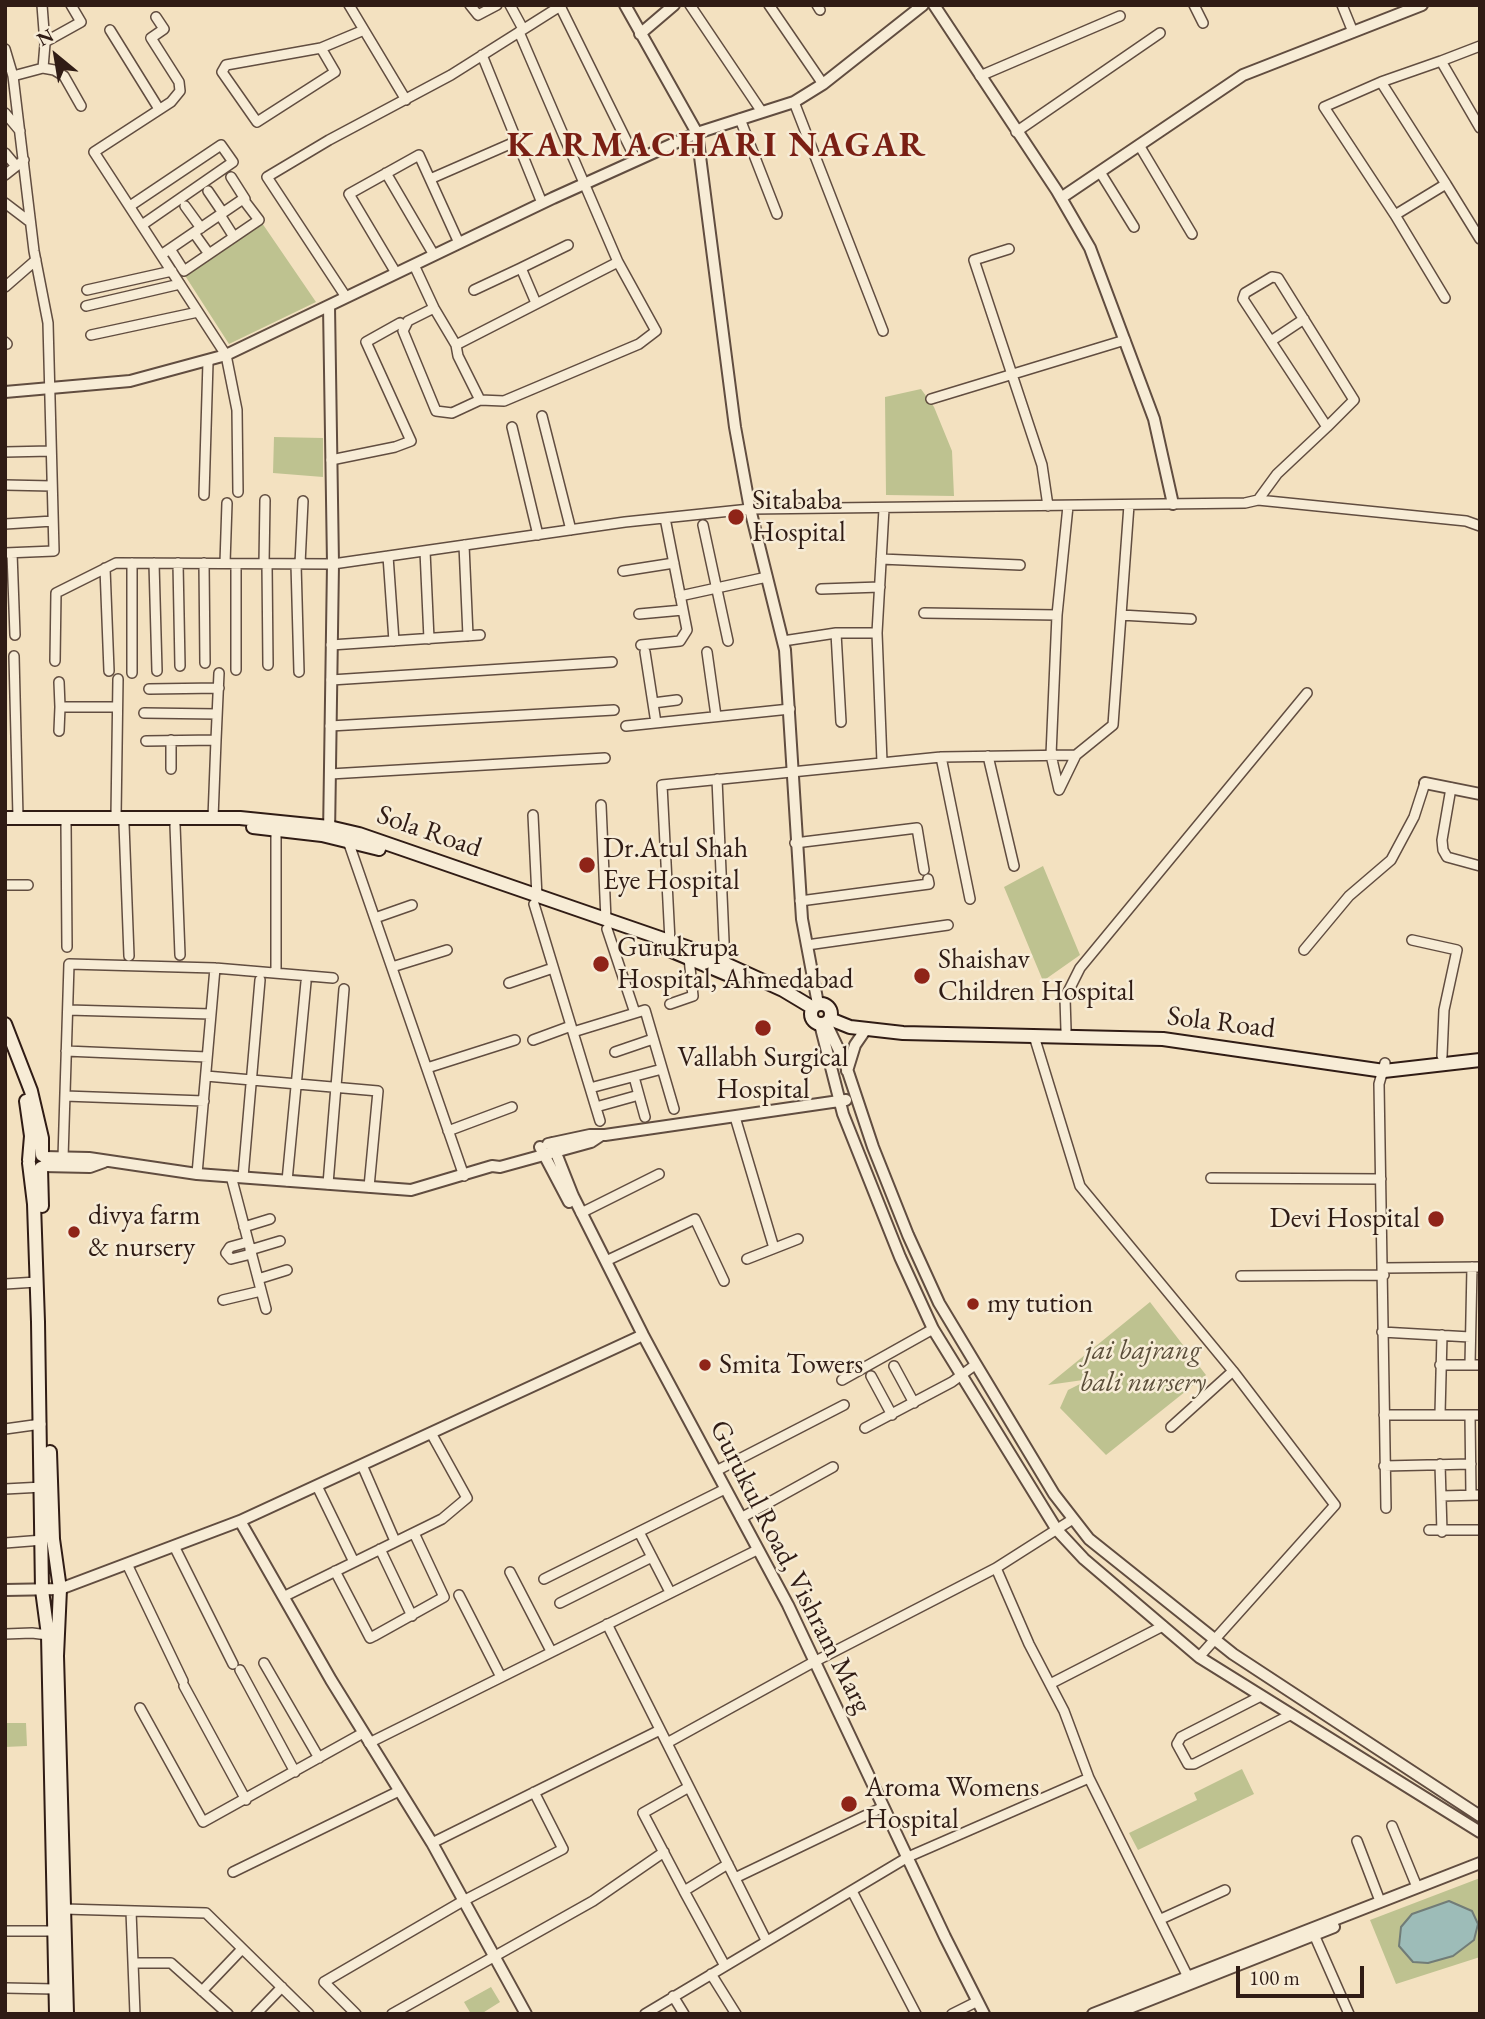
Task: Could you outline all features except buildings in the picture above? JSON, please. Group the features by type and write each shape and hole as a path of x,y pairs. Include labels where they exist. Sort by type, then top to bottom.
{"main road":[{"name":"Sola Road","path":"12,818 213,818 329,832 406,849 536,901"},
{"name":"Sola Road","path":"5,825 120,820 329,832 348,841 409,856 606,925 814,1008"},
{"name":"Sola Road","path":"606,925 670,941 725,964 814,1008"},
{"path":"828,1006 827,1020 813,1020 814,1008 828,1006"},
{"name":"Sola Road","path":"827,1020 903,1026 1171,1031 1385,1067 1480,1052"},
{"name":"Sola Road","path":"827,1020 866,1029 1034,1037 1163,1039 1385,1067 1480,1060"},
{"path":"5,1024 37,1112 54,1539 60,1589 57,1656 66,2014"},
{"path":"5,1044 29,1110 38,1162 34,1204 43,1486 43,1590 48,1635 55,2014"}],"street":[{"path":"42,5 45,42 43,68"},
{"path":"45,42 81,22 71,5"},
{"path":"349,5 406,100"},
{"path":"470,5 478,15 497,5"},
{"path":"434,308 408,321 403,331 436,411 452,413 480,400 504,401 548,385 639,344 656,331 618,262 583,184 510,5"},
{"path":"625,5 697,133 735,427 750,509 783,641 790,709 795,843 814,1008"},
{"path":"640,34 674,5"},
{"path":"690,5 762,113"},
{"path":"769,5 823,84"},
{"path":"5,392 130,381 226,355 636,160 697,133 794,102 823,84 923,5"},
{"path":"934,5 1061,198 1090,248 1154,419 1173,504"},
{"path":"1194,5 1203,23"},
{"path":"1342,5 1353,32"},
{"path":"1061,198 1243,75 1353,32 1399,9 1422,5"},
{"path":"346,298 267,177 329,139 406,100 561,6 636,160"},
{"path":"980,76 1120,16"},
{"path":"156,17 164,29 151,38 180,82 180,91 159,109 94,152 142,225 184,271 259,220 230,177"},
{"path":"110,30 159,109"},
{"path":"321,48 335,72 257,122 222,72 226,65 321,48 364,30"},
{"path":"1016,132 1160,33"},
{"path":"1445,298 1395,215 1324,107 1381,82 1480,46"},
{"path":"5,49 13,76 21,132 20,163 48,323 54,521 54,551 9,553 15,635"},
{"path":"482,55 542,203"},
{"path":"1441,61 1480,128"},
{"path":"13,76 43,68 54,70 64,76 80,106"},
{"path":"1381,82 1480,239"},
{"path":"794,102 883,331"},
{"path":"5,113 21,132"},
{"path":"740,120 777,214"},
{"path":"430,179 517,141"},
{"path":"130,206 221,145 233,162 142,225"},
{"path":"1139,145 1192,234"},
{"path":"5,153 20,163"},
{"path":"396,274 349,194 419,155 459,243"},
{"path":"5,175 20,163"},
{"path":"1100,172 1134,227"},
{"path":"386,173 434,255"},
{"path":"1395,215 1446,184"},
{"path":"208,191 234,237"},
{"path":"166,252 245,199"},
{"path":"5,204 30,222"},
{"path":"185,206 209,254"},
{"path":"474,290 568,245"},
{"path":"1009,249 974,260 1042,465 1048,506"},
{"path":"166,252 172,271 226,355 237,410 238,492"},
{"path":"5,288 36,260"},
{"path":"456,345 618,262"},
{"path":"414,265 434,308 456,345 458,356 480,400"},
{"path":"521,268 536,303"},
{"path":"87,290 172,271"},
{"path":"1258,500 1276,474 1326,427 1354,400 1275,277 1245,293 1243,299 1326,427"},
{"path":"139,278 142,293"},
{"path":"86,306 180,284"},
{"path":"329,306 333,564 329,832"},
{"path":"91,335 198,312"},
{"path":"1270,341 1304,319"},
{"path":"331,460 396,447 411,441 366,342 400,323 404,327"},
{"path":"931,399 1125,340"},
{"path":"204,495 208,362"},
{"path":"542,416 571,530"},
{"path":"512,427 538,535"},
{"path":"5,452 51,450"},
{"path":"5,485 52,486"},
{"path":"265,500 268,665"},
{"path":"55,661 56,593 116,563 333,564 571,530 750,509 1245,503 1258,500 1466,521 1480,526"},
{"path":"299,672 298,564 303,501"},
{"path":"225,564 227,503"},
{"path":"1068,506 1058,615 1051,755 1059,790 1076,755 1113,725 1129,505"},
{"path":"882,762 877,633 884,509"},
{"path":"656,723 643,649 680,641 685,637 683,610 665,518"},
{"path":"5,524 54,521"},
{"path":"703,525 728,641"},
{"path":"464,545 468,636"},
{"path":"425,551 429,639"},
{"path":"388,556 394,641"},
{"path":"881,559 1020,565"},
{"path":"132,563 132,673"},
{"path":"154,563 157,671"},
{"path":"178,563 180,666"},
{"path":"204,564 205,663"},
{"path":"236,564 236,670"},
{"path":"623,571 674,564"},
{"path":"105,568 109,671"},
{"path":"680,596 767,577"},
{"path":"821,589 880,587"},
{"path":"639,614 683,610"},
{"path":"924,613 1058,615"},
{"path":"1121,615 1191,619"},
{"path":"783,641 836,634 877,633"},
{"path":"836,634 841,722"},
{"path":"331,645 480,635"},
{"path":"706,652 716,716"},
{"path":"12,818 14,656"},
{"path":"331,680 612,662"},
{"path":"213,818 219,673"},
{"path":"118,679 120,820 129,956"},
{"path":"59,682 59,731"},
{"path":"149,689 219,688"},
{"path":"1066,1030 1065,998 1080,968 1307,693"},
{"path":"653,703 677,700"},
{"path":"60,707 117,707"},
{"path":"330,726 614,709"},
{"path":"626,726 790,709"},
{"path":"144,713 217,714"},
{"path":"171,740 171,769"},
{"path":"146,741 216,740"},
{"path":"670,941 662,785 941,757 1076,755"},
{"path":"988,756 1014,866"},
{"path":"941,757 970,899"},
{"path":"330,774 605,758"},
{"path":"716,779 725,964"},
{"path":"1304,950 1349,896 1391,860 1414,817 1425,783 1479,791"},
{"path":"1451,788 1442,840 1444,850 1447,856 1480,866"},
{"path":"601,805 606,925 635,1013"},
{"path":"533,815 536,901 600,1121"},
{"path":"66,824 66,947"},
{"path":"175,825 180,955"},
{"path":"795,843 917,828 929,884 800,901"},
{"path":"276,830 276,973"},
{"path":"348,841 464,1176"},
{"path":"5,885 28,886"},
{"path":"375,918 412,905"},
{"path":"807,945 948,925"},
{"path":"1412,940 1457,950 1444,1010 1442,1056"},
{"path":"392,967 447,950"},
{"path":"670,1004 693,996 689,958"},
{"path":"63,1158 69,964 215,968 332,978"},
{"path":"197,1174 215,968"},
{"path":"509,983 554,968"},
{"path":"243,1177 260,980"},
{"path":"287,1181 306,982"},
{"path":"328,1184 344,989"},
{"path":"68,1010 211,1014"},
{"path":"533,1040 645,1010 674,1108"},
{"path":"827,1020 913,1246 939,1303 1054,1494 1089,1539 1214,1640 1480,1816"},
{"path":"827,1020 840,1102 864,1171 933,1329 1057,1530 1084,1559 1199,1657 1480,1832"},
{"path":"847,1071 855,1045 866,1029"},
{"path":"1034,1037 1080,1186 1233,1371 1335,1505 1199,1657"},
{"path":"615,1052 653,1039"},
{"path":"426,1068 516,1041"},
{"path":"66,1051 207,1057"},
{"path":"1385,1067 1379,1083 1384,1272 1382,1332 1385,1508"},
{"path":"590,1088 662,1069"},
{"path":"206,1076 378,1091 369,1187"},
{"path":"634,1077 645,1117"},
{"path":"596,1107 639,1095"},
{"path":"65,1096 204,1101"},
{"path":"38,1162 89,1158 197,1174 411,1190 492,1166 500,1167 590,1135 600,1136 856,1098"},
{"path":"448,1131 512,1107"},
{"path":"735,1117 774,1248"},
{"name":"Gurukul Road, Vishram Marg","path":"554,1147 581,1213 641,1336 741,1517 754,1551"},
{"name":"Gurukul Road, Vishram Marg","path":"542,1150 812,1662 976,2008"},
{"path":"38,1162 90,1167 104,1162"},
{"path":"581,1213 659,1174"},
{"path":"231,1176 266,1309"},
{"path":"1211,1178 1381,1179"},
{"path":"244,1227 270,1219"},
{"path":"606,1261 695,1219 724,1281"},
{"path":"747,1259 798,1239"},
{"path":"250,1248 280,1241"},
{"path":"1241,1276 1476,1267 1470,1336 1475,1365 1440,1365"},
{"path":"258,1279 287,1270"},
{"path":"5,1284 37,1282"},
{"path":"223,1300 261,1291"},
{"path":"842,1380 933,1329"},
{"path":"1382,1332 1470,1336"},
{"path":"1440,1415 1442,1335"},
{"path":"5,1590 60,1589 240,1521 641,1336"},
{"path":"865,1428 914,1403 975,1365"},
{"path":"894,1366 914,1403"},
{"path":"1171,1427 1233,1371"},
{"path":"871,1377 892,1415"},
{"path":"716,1471 844,1405"},
{"path":"1384,1415 1475,1415 1471,1464 1475,1495 1441,1496"},
{"path":"5,1429 41,1424"},
{"path":"285,1596 442,1519 467,1498 431,1433"},
{"path":"1440,1464 1442,1532"},
{"path":"1384,1466 1471,1464"},
{"path":"362,1465 396,1541"},
{"path":"741,1517 833,1467"},
{"path":"5,1489 43,1486"},
{"path":"317,1486 354,1562"},
{"path":"544,1579 721,1490"},
{"path":"667,1743 812,1662 996,1568 1073,1519"},
{"path":"240,1521 366,1738 432,1843 526,2014"},
{"path":"1429,1530 1480,1530"},
{"path":"639,1532 670,1592"},
{"path":"335,1571 370,1638 444,1597 414,1533"},
{"path":"5,1543 43,1541"},
{"path":"174,1546 295,1772"},
{"path":"380,1549 412,1616"},
{"path":"140,1708 203,1822 319,1758 500,1677 754,1551"},
{"path":"560,1604 652,1557"},
{"path":"127,1564 184,1684 246,1800"},
{"path":"996,1568 1050,1684 1089,1778 1189,1980"},
{"path":"510,1572 551,1651"},
{"path":"458,1595 500,1677"},
{"path":"607,1624 766,1940"},
{"path":"1050,1684 1163,1626"},
{"path":"5,1634 48,1635"},
{"name":"Gurukul Road, Vishram Marg","path":"812,1662 879,1810 984,2014"},
{"path":"264,1663 319,1758"},
{"path":"1261,1696 1181,1737 1177,1744 1188,1764 1194,1764 1290,1715"},
{"path":"432,1843 660,1730"},
{"path":"645,2014 906,1859 1089,1778"},
{"path":"689,1787 643,1813 725,1966"},
{"path":"233,1872 400,1791"},
{"path":"356,2014 324,1982 463,1901 564,1849 534,1792"},
{"path":"735,1878 879,1810"},
{"path":"1392,1826 1416,1887"},
{"path":"1357,1841 1380,1901"},
{"path":"392,2014 593,1901 664,1852"},
{"path":"1313,1931 1380,1901 1480,1863"},
{"path":"684,1891 728,1864"},
{"path":"1093,2014 1480,1870"},
{"path":"1161,1919 1225,1890"},
{"path":"852,1891 916,2014"},
{"path":"64,1909 206,1913 309,2014"},
{"path":"131,1911 135,2014"},
{"path":"5,1931 53,1931"},
{"path":"1313,1931 1349,2014"},
{"path":"202,1991 242,1949"},
{"path":"135,1963 171,1963 228,2014"},
{"path":"711,1974 736,2014"},
{"path":"1114,2014 1189,1980"},
{"path":"256,2014 282,1987"},
{"path":"5,1988 55,1989"},
{"path":"673,1996 684,2014"},
{"path":"952,2014 976,2008"}],"green space":[{"path":"262,223 316,302 229,344 184,274"},
{"path":"921,389 934,407 952,451 954,496 886,495 885,397"},
{"path":"274,437 323,438 323,477 273,473"},
{"path":"1043,866 1080,955 1043,981 1004,887"},
{"name":"jai bajrang bali nursery","path":"1150,1302 1206,1375 1106,1455 1060,1408 1068,1390 1090,1379 1048,1385"},
{"path":"5,1723 26,1723 27,1746 5,1747"},
{"path":"1242,1769 1254,1794 1138,1850 1129,1833 1197,1800 1194,1793"},
{"path":"1480,1878 1480,1957 1396,1984 1370,1920"},
{"path":"491,1987 500,2002 481,2014 471,2014 464,2002"}],"water":[{"path":"1449,1901 1472,1911 1478,1924 1474,1940 1453,1956 1428,1963 1413,1962 1399,1946 1401,1927 1412,1914"}],"place":[{"name":"Sitababa Hospital","path":"736,517"},
{"name":"Dr.Atul Shah Eye Hospital","path":"587,865"},
{"name":"Gurukrupa Hospital, Ahmedabad","path":"601,964"},
{"name":"Shaishav Children Hospital","path":"922,976"},
{"name":"Vallabh Surgical Hospital","path":"763,1028"},
{"name":"Devi Hospital","path":"1436,1219"},
{"name":"divya farm & nursery","path":"74,1232"},
{"name":"my tution","path":"973,1304"},
{"name":"Smita Towers","path":"705,1365"},
{"name":"Aroma Womens Hospital","path":"849,1804"}],"district":[{"name":"KARMACHARI NAGAR","path":"717,146"}]}
